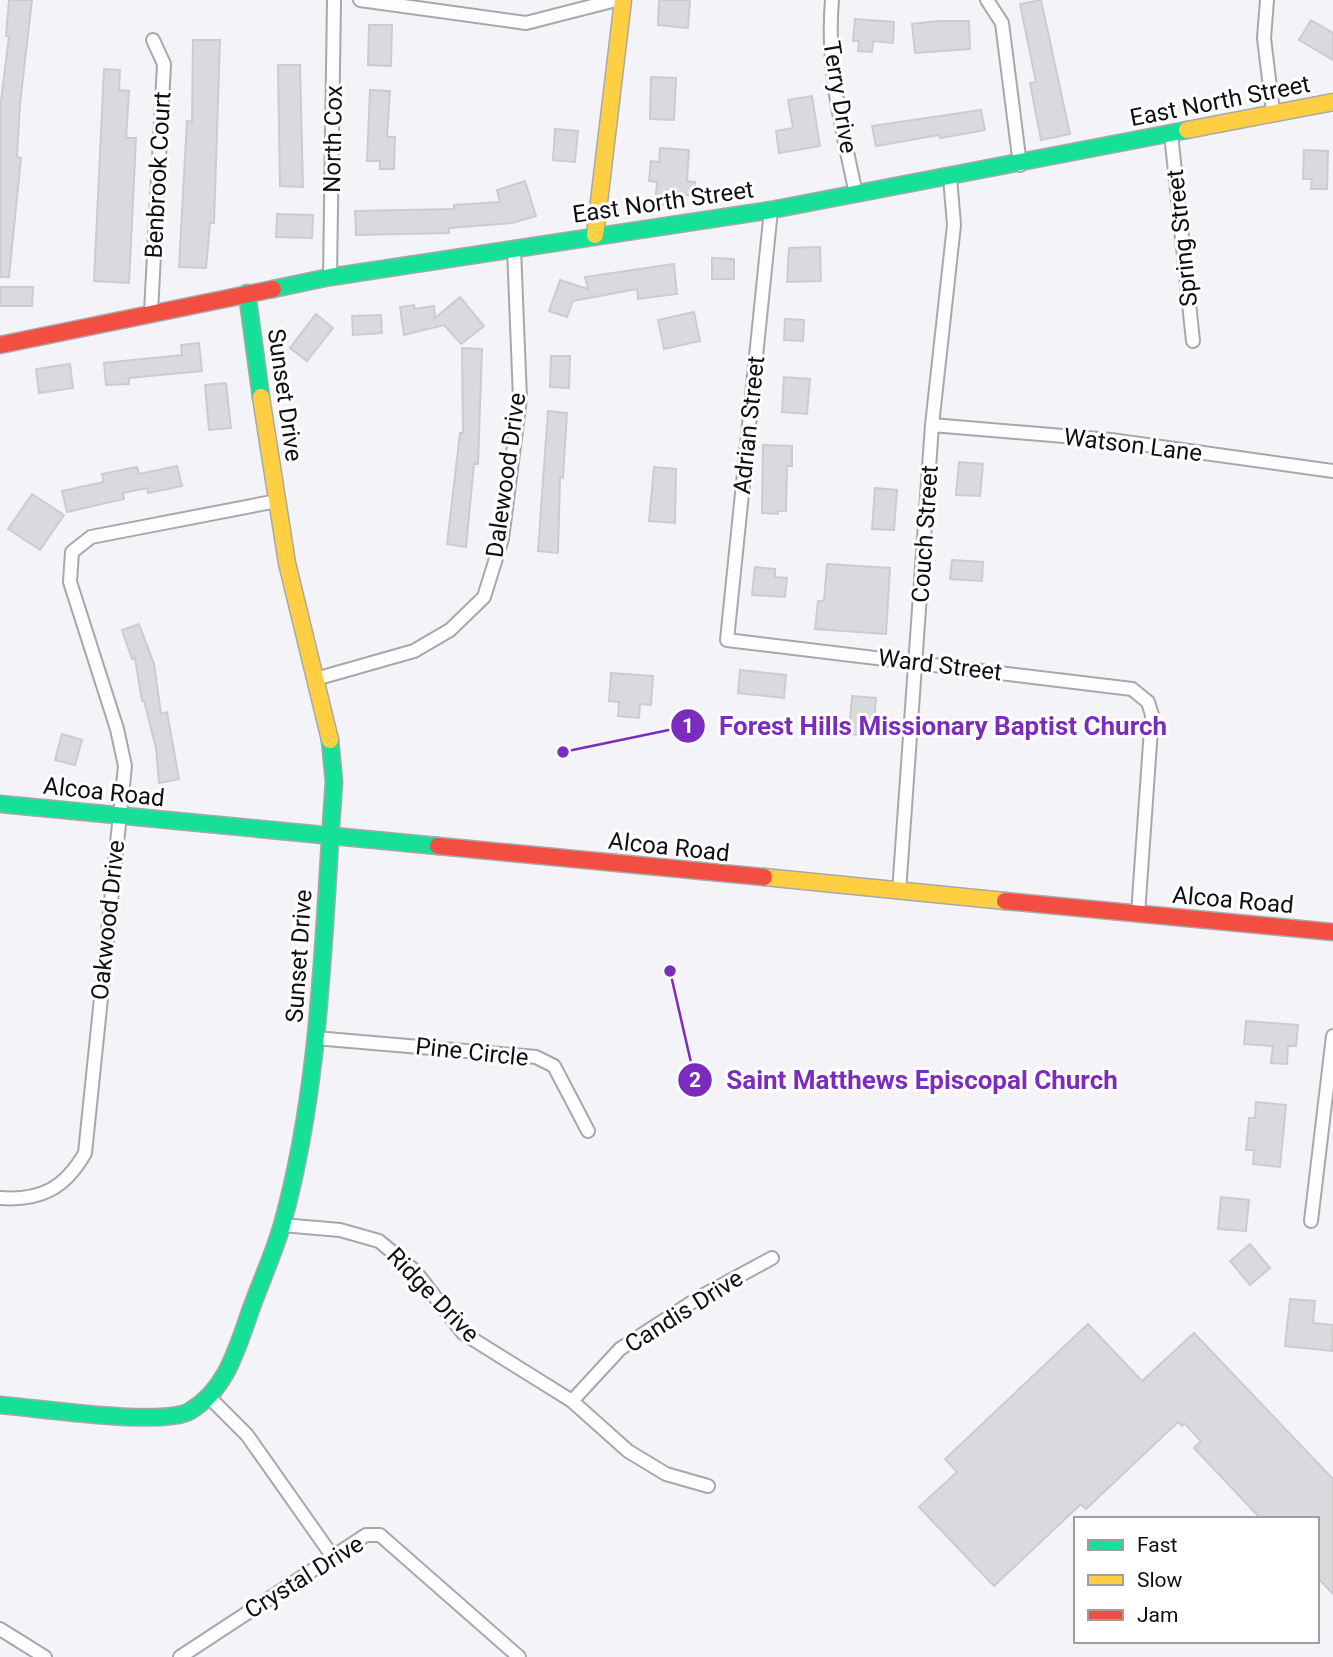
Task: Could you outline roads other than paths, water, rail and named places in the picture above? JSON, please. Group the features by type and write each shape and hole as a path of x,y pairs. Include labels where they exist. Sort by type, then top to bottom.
{"street":[{"name":"North Cox","path":"330,277 334,0"},
{"path":"360,0 526,23 616,0"},
{"path":"595,234 623,0"},
{"name":"Terry Drive","path":"832,0 829,41 832,75 856,194"},
{"path":"987,0 1002,23 1020,164"},
{"path":"1267,0 1265,38 1273,112"},
{"name":"Benbrook Court","path":"151,312 164,64 153,40"},
{"name":"East North Street","path":"0,345 330,277 595,234 771,210 1333,102"},
{"name":"Spring Street","path":"1171,134 1193,341"},
{"name":"Couch Street","path":"899,892 932,425 954,225 950,177"},
{"name":"Adrian Street","path":"727,640 771,210"},
{"name":"Dalewood Drive","path":"319,678 414,651 450,630 484,597 502,539 520,399 514,248"},
{"name":"Sunset Drive","path":"0,1405 156,1418 187,1413 209,1397 228,1372 282,1225 299,1143 315,1038 335,799 333,754 319,678 288,564 277,501 247,293"},
{"name":"Watson Lane","path":"932,425 1111,440 1333,471"},
{"name":"Oakwood Drive","path":"0,1198 22,1199 48,1192 73,1174 85,1153 125,766 117,729 70,582 72,552 91,537 277,501"},
{"name":"Ward Street","path":"727,640 1132,689 1148,702 1152,715 1138,914"},
{"name":"Alcoa Road","path":"0,804 1333,932"},
{"path":"1311,1221 1333,1036"},
{"name":"Pine Circle","path":"315,1038 536,1057 554,1066 587,1131"},
{"name":"Ridge Drive","path":"282,1225 340,1230 379,1241 415,1271 463,1333 572,1401 628,1451 666,1474 708,1486"},
{"name":"Candis Drive","path":"572,1401 620,1349 700,1297 772,1258"},
{"path":"209,1397 247,1435 332,1557"},
{"name":"Crystal Drive","path":"180,1657 366,1535 380,1535 519,1657"},
{"path":"0,1629 45,1657"}],"place":[{"name":"Forest Hills Missionary Baptist Church","path":"563,752"},
{"name":"Saint Matthews Episcopal Church","path":"670,971"}]}
